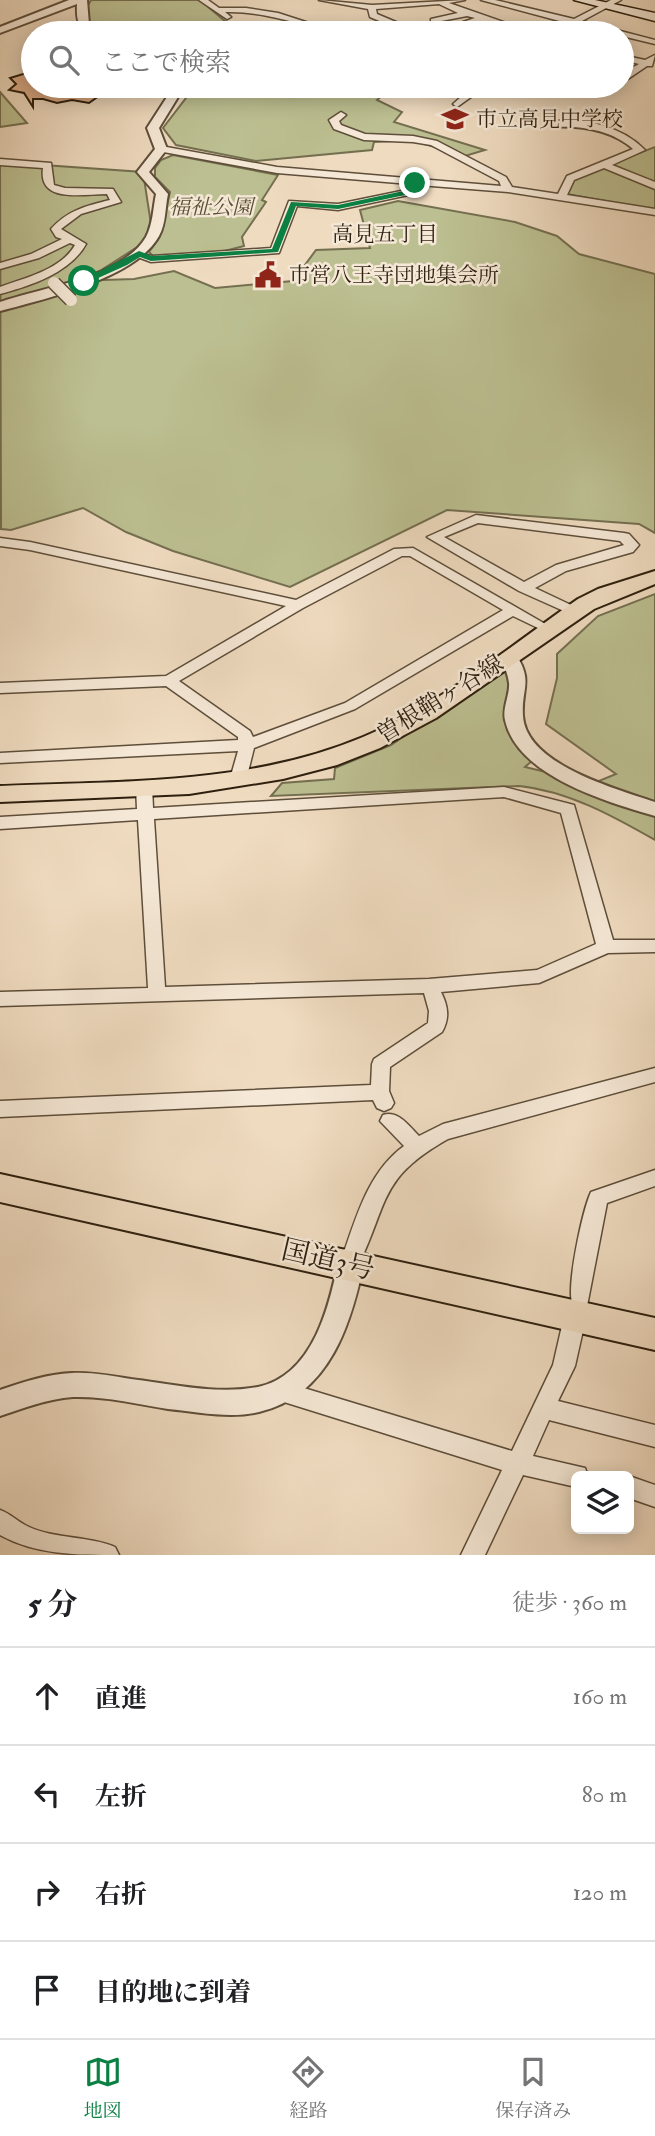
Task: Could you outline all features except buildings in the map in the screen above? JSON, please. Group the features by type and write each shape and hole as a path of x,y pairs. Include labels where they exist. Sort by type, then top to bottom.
{"highway":[{"name":"国道3号","path":"0,1174 353,1258 578,1308 655,1334"},
{"name":"国道3号","path":"0,1188 353,1258"},
{"name":"国道3号","path":"578,1308 655,1316"}],"main road":[{"path":"580,0 611,3 655,17"},
{"name":"曽根鞘ヶ谷線","path":"0,785 240,772 315,755 371,732 417,706 599,589 655,570"},
{"name":"曽根鞘ヶ谷線","path":"0,794 230,781 278,773 319,762 397,730 586,604 606,594 655,578"}],"street":[{"path":"24,21 80,0 82,21"},
{"path":"204,0 229,19"},
{"path":"323,0 372,7 460,0"},
{"path":"337,0 349,4"},
{"path":"485,0 571,21"},
{"path":"440,1 490,21"},
{"path":"577,21 611,3"},
{"path":"372,7 373,15 386,21"},
{"path":"218,10 237,8 298,21"},
{"path":"434,21 467,13"},
{"path":"476,21 483,19"},
{"path":"0,30 21,22"},
{"path":"634,37 655,42"},
{"path":"634,59 652,62"},
{"path":"634,72 652,62"},
{"path":"161,149 153,128 156,118 172,98"},
{"path":"457,104 466,98"},
{"path":"341,116 334,120 337,127 364,137 413,139 434,144 503,180 508,189"},
{"path":"554,124 579,124 606,129 644,149 570,178 561,197"},
{"path":"0,307 84,281 125,264 139,254 153,237 162,194 143,172 161,149"},
{"path":"161,149 277,170 508,189 655,212"},
{"path":"0,163 48,165 47,183 51,189 59,192 110,191 116,202 79,209 56,229 60,235 81,244 81,247 46,275 0,291"},
{"path":"605,165 655,186"},
{"path":"139,254 151,259 275,251 293,203 338,207 410,192 415,183"},
{"path":"0,256 5,265 35,256 71,239"},
{"path":"46,275 71,300"},
{"path":"524,589 561,568 628,549 632,545 624,537 476,519 434,537 524,589 566,608"},
{"path":"0,542 30,545 298,605"},
{"path":"0,688 169,681 298,605 399,552 413,552 540,625"},
{"path":"0,758 247,746 350,706 513,610"},
{"path":"509,657 518,681 514,720 523,740 535,755 560,773 655,809"},
{"path":"169,681 245,735 247,746 240,772"},
{"path":"144,787 157,995"},
{"path":"0,823 504,792 568,809 606,947"},
{"path":"0,999 429,986 539,976 606,947 655,946"},
{"path":"385,1105 381,1064 436,1027 440,1018 438,1002 429,986"},
{"path":"0,1403 40,1389 74,1384 233,1402 261,1399 284,1392 307,1374 324,1348 379,1184 396,1163 416,1145 443,1132 655,1075"},
{"path":"0,1109 365,1094 385,1105 416,1145"},
{"path":"473,1555 564,1366 578,1308 585,1257 598,1198 655,1178"},
{"path":"284,1392 516,1463 571,1475"},
{"path":"543,1408 655,1436"},
{"path":"634,1489 655,1496"},
{"path":"0,1521 23,1537 92,1555"}],"green space":[{"path":"91,0 200,0 225,21 87,21 87,7"},
{"path":"0,92 27,123 0,127"},
{"path":"186,98 379,98 377,100 402,112 394,122 485,150 465,156 411,140 374,142 372,150 256,161 176,145 163,128"},
{"path":"655,147 655,210 567,194 575,178"},
{"name":"福祉公園","path":"173,155 278,175 262,200 266,202 242,237 244,246 213,254 153,256 149,252 159,238 170,192 155,177 155,168 161,160"},
{"path":"0,162 143,172 153,237 103,269 104,280 134,279 174,271 215,288 293,281 316,250 370,248 360,210 398,201 515,222 557,236 579,254 655,274 655,533 639,524 447,510 290,587 173,551 126,532 83,508 11,530 1,529"},
{"path":"655,594 655,840 572,799 519,786 271,796 282,783 334,779 335,768 391,745 500,670 510,674 534,759 525,767 550,773 582,788 616,774 546,724 557,678 557,654 598,616"}],"place":[{"name":"市立高見中学校","path":"455,119"},
{"name":"市営八王寺団地集会所","path":"268,275"}],"district":[{"name":"高見五丁目","path":"385,234"}],"route":[{"path":"84,281 125,264 139,254 151,259 275,251 293,203 338,207 410,192 415,183"}]}
